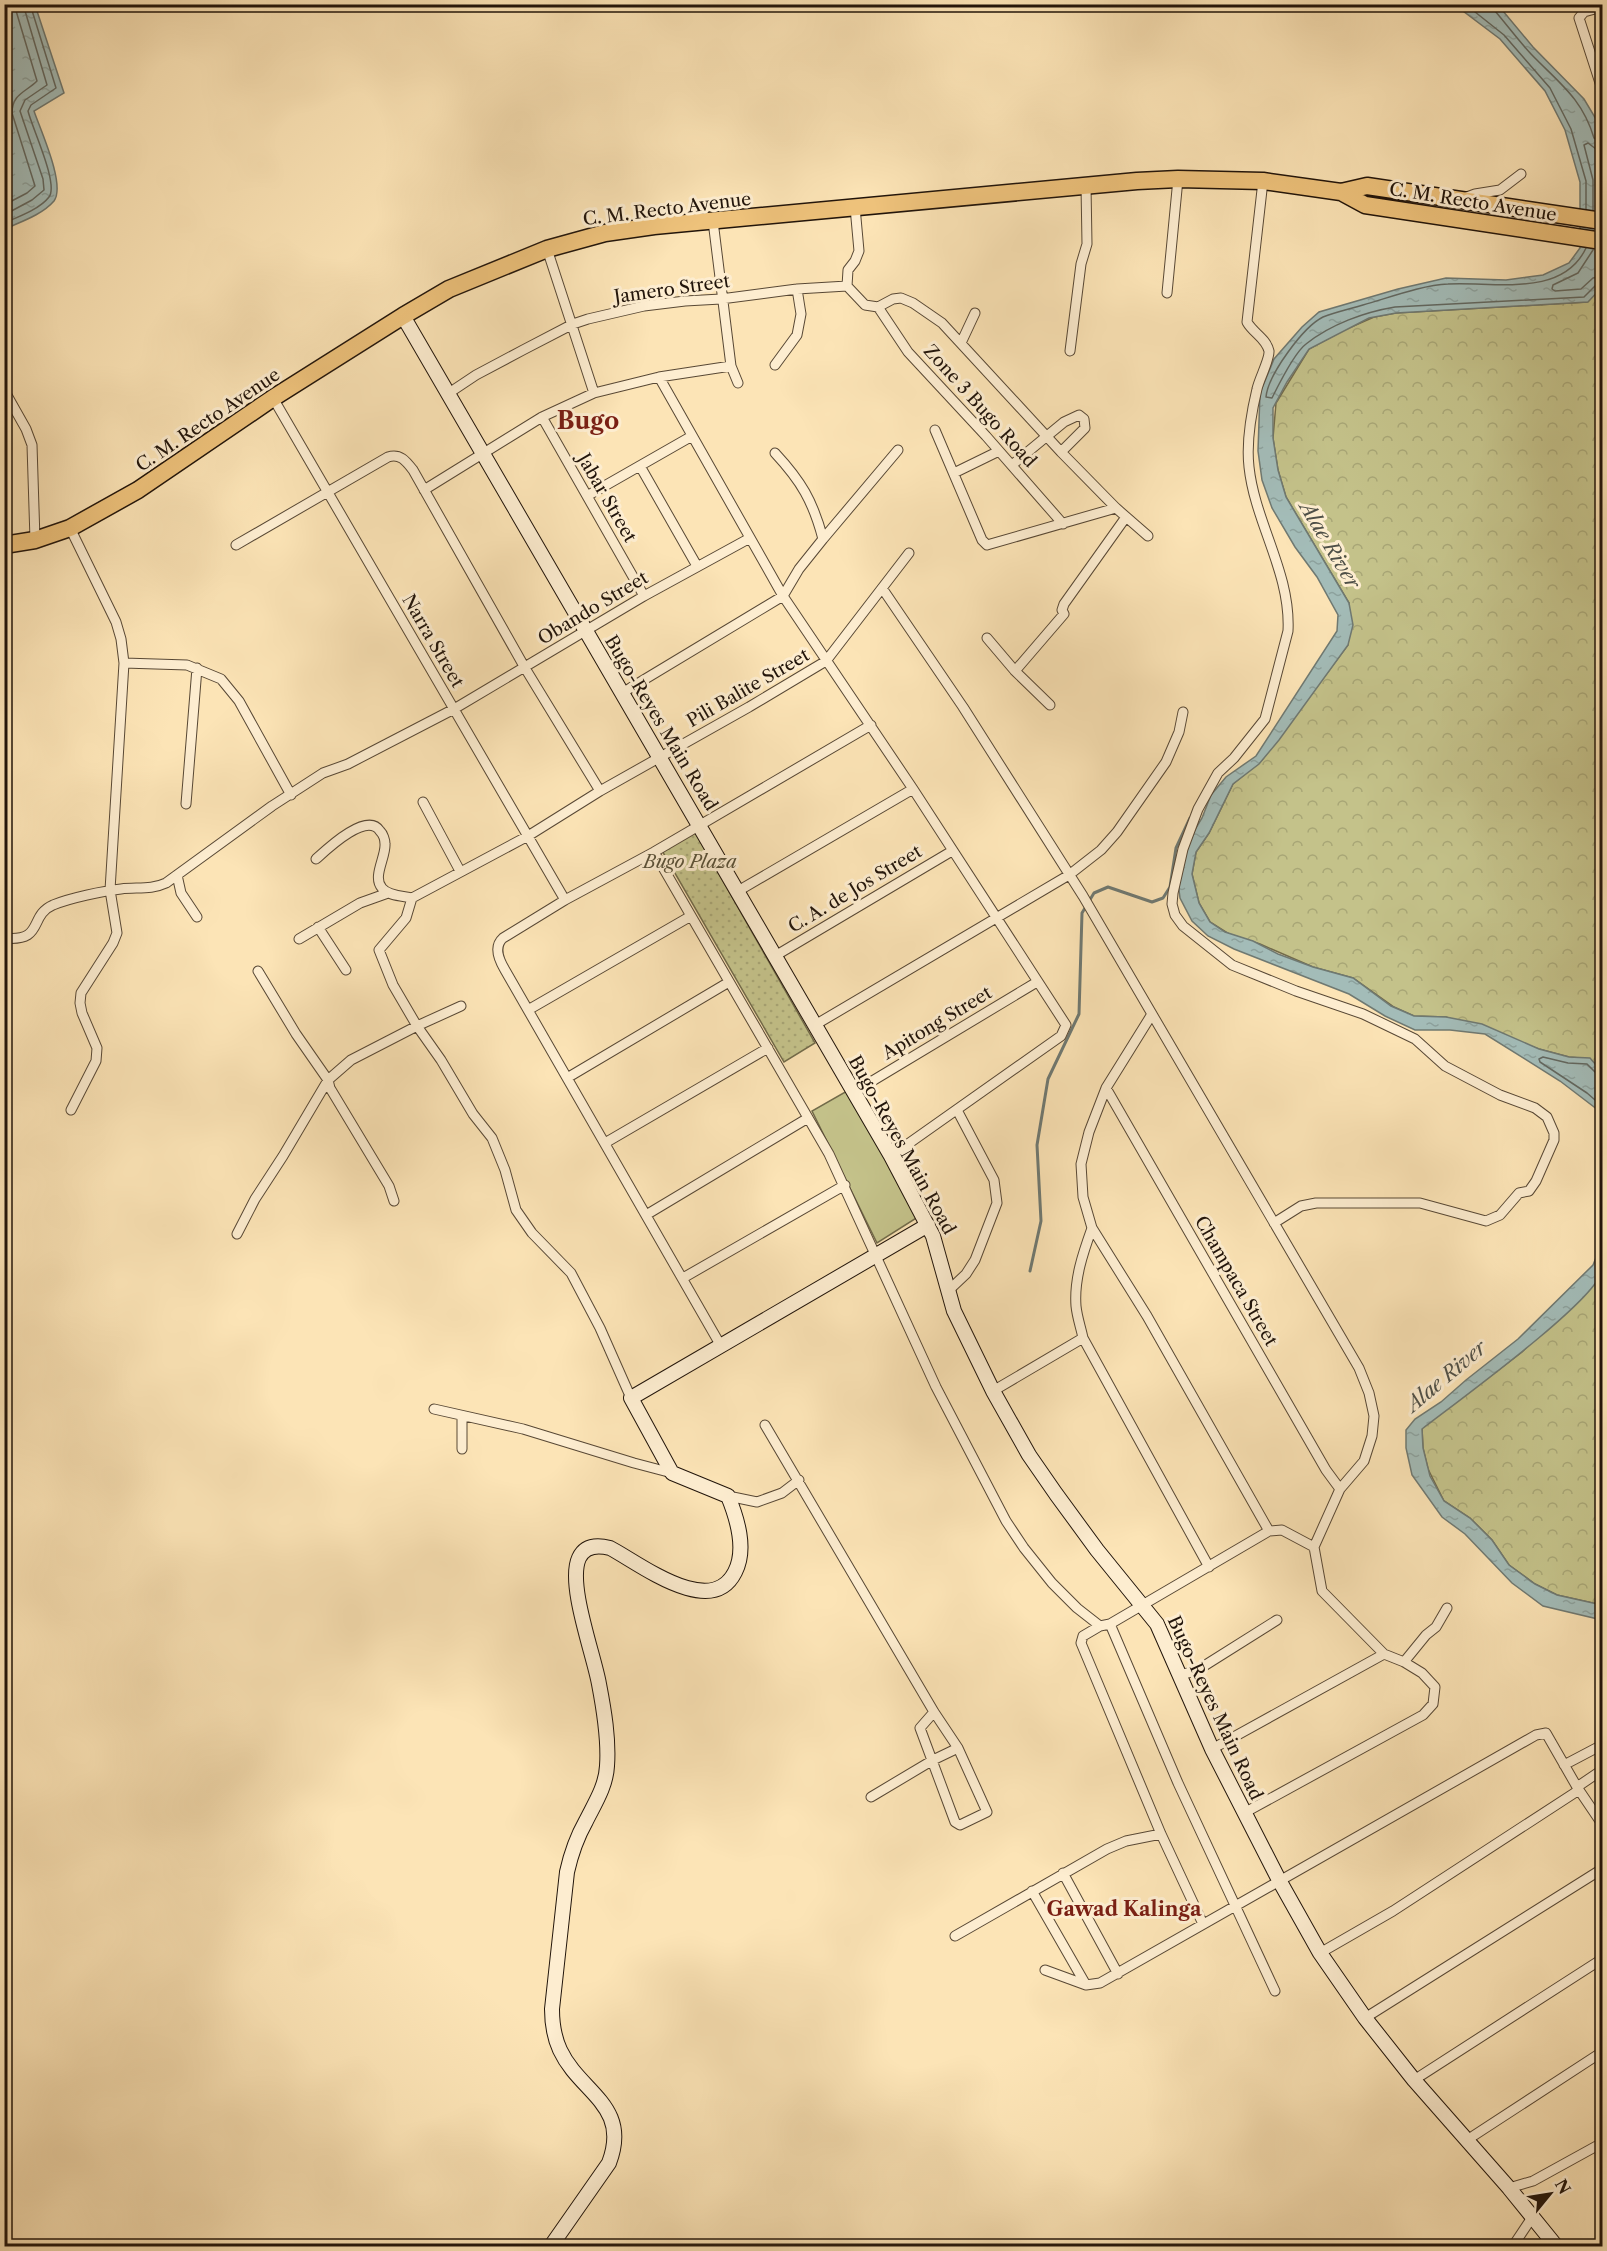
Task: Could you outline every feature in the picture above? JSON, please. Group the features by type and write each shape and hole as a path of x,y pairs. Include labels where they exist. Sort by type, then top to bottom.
{"highway":[{"name":"C. M. Recto Avenue","path":"4,545 35,540 70,528 138,490 273,398 449,289 547,249 605,233 855,207 1178,179 1263,181 1341,192 1365,205 1497,227 1602,241"},
{"name":"C. M. Recto Avenue","path":"1341,192 1367,186 1602,221"}],"street":[{"path":"1602,6 1584,12 1579,18 1602,89"},
{"path":"1460,199 1500,190 1521,174"},
{"path":"1167,293 1178,179"},
{"path":"1263,181 1247,322 1251,330 1266,343 1269,354 1252,411 1248,438 1249,464 1252,490 1286,590 1288,631 1265,719 1234,758 1218,773 1198,809 1183,849 1173,893 1172,904 1175,915 1183,926 1232,965 1296,991 1363,1014 1415,1039 1445,1066 1500,1095 1535,1108 1547,1117 1554,1133 1554,1140 1529,1191 1519,1193 1509,1206 1492,1220 1479,1219 1420,1203 1316,1203 1301,1206 1274,1223"},
{"path":"1070,351 1081,264 1087,244 1086,186"},
{"path":"855,207 859,251 848,270 847,286 865,305 878,307 893,299 901,298 914,303 942,323 1046,437 1116,508 1148,536"},
{"path":"713,221 731,366 738,383"},
{"path":"547,249 594,393"},
{"name":"Jamero Street","path":"448,393 476,375 573,324 644,306 691,300 721,300 797,289 847,286"},
{"path":"775,365 797,335 801,314 797,289"},
{"name":"Zone 3 Bugo Road","path":"878,307 908,352 999,450 1063,524"},
{"path":"961,343 975,314"},
{"name":"Bugo-Reyes Main Road","path":"403,316 891,1156 928,1225 939,1252 948,1291 965,1335 1029,1455 1097,1550 1160,1629 1212,1749 1279,1880 1320,1953 1365,2018 1414,2079 1533,2216 1556,2247"},
{"path":"424,490 542,417 594,393 659,377 731,366"},
{"path":"659,377 783,596 871,725 1066,1025 1065,1031 891,1156"},
{"path":"4,390 26,429 32,445 35,540"},
{"name":"Narra Street","path":"273,398 565,900"},
{"path":"1012,465 1070,417 1079,415 1086,423 1082,433 1061,452"},
{"name":"Jabar Street","path":"542,417 644,596"},
{"path":"935,430 982,540 987,545 1116,508"},
{"path":"587,496 692,436"},
{"path":"622,693 783,596 799,569 898,450"},
{"path":"954,472 999,450"},
{"path":"775,453 795,475 808,495 823,539"},
{"path":"236,545 392,455 404,459 525,668 600,791"},
{"path":"640,466 697,566"},
{"path":"1015,671 1064,614 1062,610 1064,604 1126,517"},
{"path":"70,528 116,622 124,663 110,890 117,933 81,993 80,1003 97,1048 96,1061 71,1110"},
{"name":"Obando Street","path":"4,938 28,936 42,912 56,904 110,890 158,887 323,773 348,764 454,709 644,596 750,538"},
{"name":"Pili Balite Street","path":"412,898 528,836 600,791 826,661 909,553"},
{"path":"882,588 963,707 1083,896 1359,1368 1370,1393 1374,1416 1367,1454 1360,1467 1340,1489 1314,1547 1322,1591 1384,1654 1422,1673 1435,1687 1433,1704 1423,1715 1244,1813"},
{"path":"987,638 1015,671 1050,705"},
{"path":"124,663 177,664 197,668 221,679 239,701 291,795"},
{"path":"186,804 197,668"},
{"path":"815,1025 1069,875 1101,850 1117,832 1166,762 1179,732 1183,712"},
{"path":"721,1346 500,962 499,941 565,900 654,852 871,725"},
{"path":"738,891 913,789"},
{"path":"423,802 460,871"},
{"path":"316,860 333,844 363,825 370,824 377,827 385,843 378,878 381,887 388,893 412,898 406,918 379,950 393,985 473,1114 492,1138 516,1210 532,1233 570,1273 600,1328 631,1398 672,1473"},
{"name":"C. A. de Jos Street","path":"775,956 952,850"},
{"path":"654,852 768,1047 844,1185 936,1387 1006,1521 1052,1583 1077,1608 1100,1626"},
{"path":"177,875 181,893 197,917"},
{"path":"299,939 360,903 388,893"},
{"path":"528,1010 691,916"},
{"path":"318,927 346,970"},
{"path":"258,971 291,1026 328,1080 330,1088 388,1186 394,1201"},
{"path":"567,1078 729,982"},
{"name":"Apitong Street","path":"854,1092 1037,982"},
{"path":"237,1234 255,1199 284,1156 328,1080 351,1060 461,1006"},
{"path":"1152,1014 1106,1088 1089,1132 1081,1164 1083,1197 1092,1228 1147,1316 1269,1531"},
{"path":"605,1143 768,1047"},
{"name":"Champaca Street","path":"1106,1088 1326,1470 1340,1489"},
{"path":"948,1291 966,1274 975,1260 997,1203 994,1180 988,1166 957,1110"},
{"path":"646,1215 808,1118"},
{"path":"682,1278 844,1185"},
{"path":"631,1398 928,1225"},
{"path":"1092,1228 1081,1260 1077,1281 1076,1306 1083,1338 1209,1567"},
{"path":"993,1391 1083,1338"},
{"path":"434,1409 523,1429 672,1473 728,1496 757,1502 782,1493 799,1480"},
{"path":"462,1417 462,1449"},
{"path":"765,1425 934,1712 958,1748 986,1809 986,1813 982,1816 960,1826 957,1824 920,1728 934,1712"},
{"path":"550,2247 609,2163 615,2148 616,2136 606,2108 560,2051 552,2025 567,1872 572,1852 603,1786 608,1762 601,1694 579,1599 576,1568 584,1551 600,1545 610,1548 671,1582 704,1592 717,1589 728,1582 740,1562 737,1519 728,1496"},
{"path":"1203,1924 1161,1834 1081,1642 1083,1636 1100,1626 1110,1624 1269,1531 1282,1530 1314,1547"},
{"path":"1404,1662 1426,1635 1436,1628 1447,1608"},
{"path":"1179,1675 1196,1671 1277,1620"},
{"path":"1110,1624 1178,1783 1275,1991"},
{"path":"1212,1749 1384,1654"},
{"path":"1045,1970 1086,1984 1100,1983 1536,1735 1546,1733 1602,1824"},
{"path":"1564,1765 1602,1745"},
{"path":"871,1797 933,1760 958,1748"},
{"path":"1320,1953 1393,1911 1602,1770"},
{"path":"956,1936 1107,1849 1126,1841 1161,1834"},
{"path":"1365,2018 1602,1869"},
{"path":"1063,1873 1118,1974"},
{"path":"1032,1891 1086,1984"},
{"path":"1414,2079 1602,1959"},
{"path":"1467,2140 1602,2052"},
{"path":"1509,2188 1543,2176 1602,2143"},
{"path":"1513,2247 1533,2216"}],"green space":[{"path":"1602,287 1602,1072 1590,1059 1569,1057 1539,1049 1446,1017 1414,1016 1394,1007 1353,978 1313,967 1260,944 1229,934 1210,922 1199,903 1192,874 1196,852 1209,833 1233,784 1262,760 1348,645 1349,603 1286,497 1278,470 1273,438 1276,403 1309,349 1374,317 1396,313 1587,302"},
{"name":"Bugo Plaza","path":"694,830 815,1043 784,1062 661,849"},
{"path":"847,1091 918,1217 877,1243 812,1111"},
{"path":"1602,1271 1602,1605 1557,1595 1535,1584 1509,1565 1492,1540 1470,1518 1444,1501 1428,1469 1423,1448 1422,1428 1522,1352"}],"water":[{"path":"4,5 35,5 64,93 34,111 55,170 57,193 54,201 37,214 5,229"},
{"path":"1455,5 1498,5 1533,47 1584,99 1596,119 1602,147 1602,287 1588,302 1396,313 1369,318 1309,349 1273,408 1273,438 1278,470 1286,497 1349,603 1353,625 1348,645 1279,740 1259,764 1233,784 1209,833 1196,852 1192,874 1199,903 1210,922 1225,932 1253,941 1278,954 1313,967 1353,978 1391,1006 1414,1016 1446,1017 1482,1024 1539,1049 1569,1057 1590,1058 1602,1072 1602,1113 1560,1081 1485,1034 1450,1030 1415,1030 1385,1016 1349,994 1234,949 1208,936 1192,921 1180,898 1177,874 1181,853 1202,818 1211,795 1226,777 1256,756 1337,631 1338,615 1317,577 1295,547 1272,508 1262,480 1258,451 1260,393 1274,359 1302,327 1319,312 1446,278 1506,280 1543,275 1569,263 1580,248 1580,182 1565,130 1545,91 1500,39"},
{"path":"1602,1243 1602,1271 1594,1286 1550,1328 1422,1429 1423,1448 1430,1476 1444,1501 1470,1518 1492,1540 1509,1565 1535,1584 1557,1595 1602,1605 1602,1620 1543,1606 1512,1583 1465,1534 1442,1517 1412,1475 1406,1448 1406,1430 1415,1419 1441,1402 1518,1339 1593,1265"}],"waterway":[{"path":"1030,1271 1041,1221 1037,1145 1048,1079 1079,1014 1082,913 1094,893 1108,887 1152,902 1163,898 1170,887 1176,848 1190,818"}],"district":[{"name":"Bugo","path":"588,421"},
{"name":"Gawad Kalinga","path":"1124,1909"}],"water label":[{"name":"Alae River","path":"1330,545"},
{"name":"Alae River","path":"1446,1376"}]}
